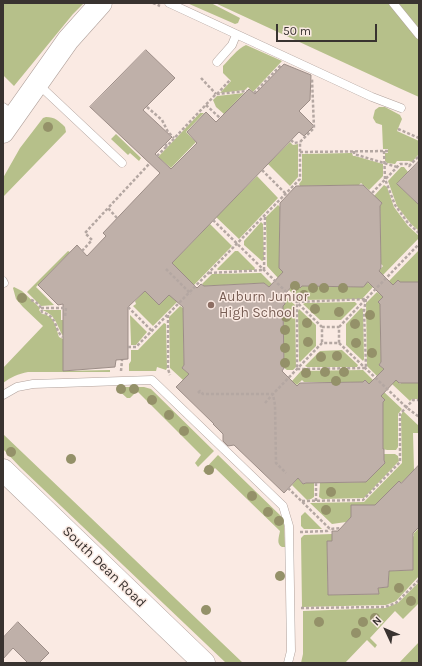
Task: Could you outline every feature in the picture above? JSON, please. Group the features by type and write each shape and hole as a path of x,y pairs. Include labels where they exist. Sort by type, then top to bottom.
{"street":[{"path":"7,118 37,84 68,40 101,3"},
{"name":"South Dean Road","path":"3,470 204,663"}],"lane":[{"path":"169,3 372,97 401,108"},
{"path":"393,3 419,35"},
{"path":"216,62 232,45 236,34"},
{"path":"37,84 122,163"},
{"path":"3,395 17,387 33,384 152,380 283,506 290,526 291,651 288,663"}],"path":[{"path":"254,94 284,63"},
{"path":"291,140 294,143 300,142 314,128 312,74"},
{"path":"201,78 216,94"},
{"path":"157,156 229,81"},
{"path":"216,94 247,91"},
{"path":"206,105 220,118"},
{"path":"147,107 162,120 168,132 174,138"},
{"path":"398,129 419,138"},
{"path":"128,347 136,347 300,179 300,142"},
{"path":"354,151 354,154 397,166"},
{"path":"384,151 385,180 395,205 408,223 419,233"},
{"path":"300,152 388,151"},
{"path":"372,193 397,166 400,164 407,164 409,166 419,156"},
{"path":"82,250 92,240 84,233 150,164"},
{"path":"262,170 286,194"},
{"path":"108,208 117,218"},
{"path":"264,270 265,215"},
{"path":"213,220 322,327 339,327"},
{"path":"339,343 339,327 419,244"},
{"path":"166,269 190,293"},
{"path":"208,273 264,270"},
{"path":"297,302 366,299"},
{"path":"366,299 364,312 366,368"},
{"path":"31,300 41,308 42,312 52,317 60,335 63,337"},
{"path":"297,302 297,369"},
{"path":"128,307 152,331"},
{"path":"41,308 66,308 65,317"},
{"path":"168,314 168,369 170,375"},
{"path":"264,403 322,343 322,327"},
{"path":"322,343 339,343 406,407 419,417"},
{"path":"121,374 122,360"},
{"path":"297,369 366,368"},
{"path":"198,393 200,391 203,394 272,394"},
{"path":"272,394 275,405 276,463 286,473"},
{"path":"302,502 363,500 400,462 400,414 413,400 419,400"},
{"path":"316,483 316,501"},
{"path":"288,488 330,529"},
{"path":"300,532 327,531 330,529 341,528"},
{"path":"301,608 385,607 396,603 419,580"}],"green space":[{"path":"3,3 84,3 73,14 14,86 3,75"},
{"path":"187,3 211,3 240,18 238,23 235,24"},
{"path":"215,3 419,3 419,97 399,88"},
{"path":"246,45 282,61 253,92 248,87 245,90 220,93 231,81 223,73 223,66"},
{"path":"244,93 224,114 216,107 213,100 217,96"},
{"path":"379,107 385,107 400,115 402,119 397,131 419,141 419,154 412,162 397,161 395,164 387,163 385,161 385,153 388,153 388,149 383,149 382,125 376,123 373,118 375,110"},
{"path":"200,113 204,113 186,132 196,142 171,168 158,157"},
{"path":"46,117 59,121 65,127 66,132 3,197 3,178 20,148 43,118"},
{"path":"116,134 141,158 139,161 130,153 128,155 111,139"},
{"path":"290,142 293,145 298,144 298,177 290,186 268,164"},
{"path":"352,153 353,156 383,164 383,176 369,190 361,183 359,185 300,186 299,184 302,180 302,154"},
{"path":"401,167 404,167 408,172 397,184 419,205 419,231 411,224 397,206 388,181"},
{"path":"257,176 278,198 239,239 216,217"},
{"path":"384,185 387,187 394,207 408,226 419,236 419,238 383,275 379,271 383,266 381,264 380,206 382,203 374,196"},
{"path":"278,205 280,207 279,268 283,272 278,278 267,266 266,217"},
{"path":"261,222 263,224 264,260 262,261 244,245 244,241"},
{"path":"210,224 232,246 194,285 172,263"},
{"path":"419,250 419,282 400,282 398,280 393,285 389,281"},
{"path":"68,251 70,252 36,287 54,305 41,306 27,292"},
{"path":"235,251 238,251 255,268 254,270 217,269"},
{"path":"261,273 272,284 269,287 264,283 204,286 202,284 212,274"},
{"path":"160,275 182,297 153,326 133,306 136,304 135,301"},
{"path":"367,282 373,287 362,299 299,300 289,290 295,283 300,288 302,286 363,287"},
{"path":"14,287 22,291 40,308 39,310 42,314 52,319 54,322 59,337 63,339 63,371 110,370 110,372 28,372 15,376 3,383 3,368 43,326 16,299"},
{"path":"377,292 383,297 378,302 380,304 381,362 379,365 384,369 377,376 367,366 366,303"},
{"path":"284,295 295,305 296,367 293,370 287,370 284,368 286,366 284,365 283,306 281,299"},
{"path":"355,302 357,304 341,320 320,320 303,304 305,303"},
{"path":"180,306 183,308 184,365 182,368 189,374 183,380 170,368 169,317"},
{"path":"361,308 363,309 363,361 346,345 346,324"},
{"path":"299,309 316,325 316,346 300,362 298,311"},
{"path":"42,310 61,310 61,320 63,320 63,336 53,317"},
{"path":"130,315 147,332 136,345 131,345"},
{"path":"164,323 166,324 166,370 157,367 156,371 129,371 131,350 138,350"},
{"path":"342,350 358,365 357,367 305,366 320,351"},
{"path":"363,370 373,380 369,384 365,380 363,382 304,382 302,380 297,385 292,381 301,371"},
{"path":"396,380 400,384 419,383 419,399 412,399 410,401 392,384"},
{"path":"119,387 144,387 151,389 214,451 198,467 195,463 201,455 137,391 130,398 127,398 117,389"},
{"path":"384,392 402,409 398,414 398,447 396,450 383,449 383,402 385,400 381,396"},
{"path":"403,411 419,426 419,433 413,433 414,470 401,483 399,481 375,505 351,505 351,517 346,522 332,524 310,503 364,502 402,463 401,415"},
{"path":"3,434 243,663 226,663 20,467 3,449"},
{"path":"384,454 395,454 398,456 399,461 364,498 322,499 319,497 320,483 366,482 385,463"},
{"path":"218,455 283,518 285,547 280,546 279,544 278,540 280,531 215,468 208,475 203,471"},
{"path":"298,478 303,484 314,483 314,497 307,500 292,485"},
{"path":"305,512 322,529 304,529 301,526 301,516"},
{"path":"419,528 419,576 396,601 386,605 302,607 301,538 304,535 332,534 332,541 327,542 328,595 379,594 378,588 388,587 389,571 413,570 413,534"},
{"path":"419,582 419,603 403,619 395,611 370,638 377,645 375,648 367,640 345,663 301,663 303,654 303,611 385,608 398,603"},
{"path":"419,642 419,663 399,663"}],"building":[{"path":"146,50 175,78 143,110 172,137 155,154 171,169 197,143 187,132 206,112 216,122 249,89 255,94 284,64 311,75 310,100 299,111 314,126 304,136 299,132 172,263 197,288 201,284 204,286 264,283 269,287 283,272 279,268 280,203 296,186 363,185 382,203 380,206 381,268 379,271 393,285 398,280 400,282 419,282 419,383 399,383 396,380 381,396 385,400 383,402 383,449 385,463 366,482 303,484 298,478 284,493 234,445 228,446 223,441 223,434 176,387 189,374 182,368 184,365 183,307 169,295 159,305 145,291 128,307 128,359 116,360 115,367 63,371 63,304 58,305 38,285 77,245 87,256 106,236 103,233 160,173 90,107","holes":["368,282 383,297 378,302 380,304 381,362 379,365 384,369 369,384 365,380 363,382 300,383 297,386 282,371 284,368 284,295 295,283 300,288 302,286 363,287"]},
{"path":"419,161 419,205 397,184"},
{"path":"419,465 419,527 413,533 413,570 389,571 388,587 378,588 379,594 328,595 327,541 332,541 332,531 338,531 351,517 351,505 375,505 399,481 401,483"},
{"path":"18,622 49,653 39,663 28,663 13,648 3,659 3,638"}],"place":[{"name":"Auburn Junior High School","path":"211,305"}]}
